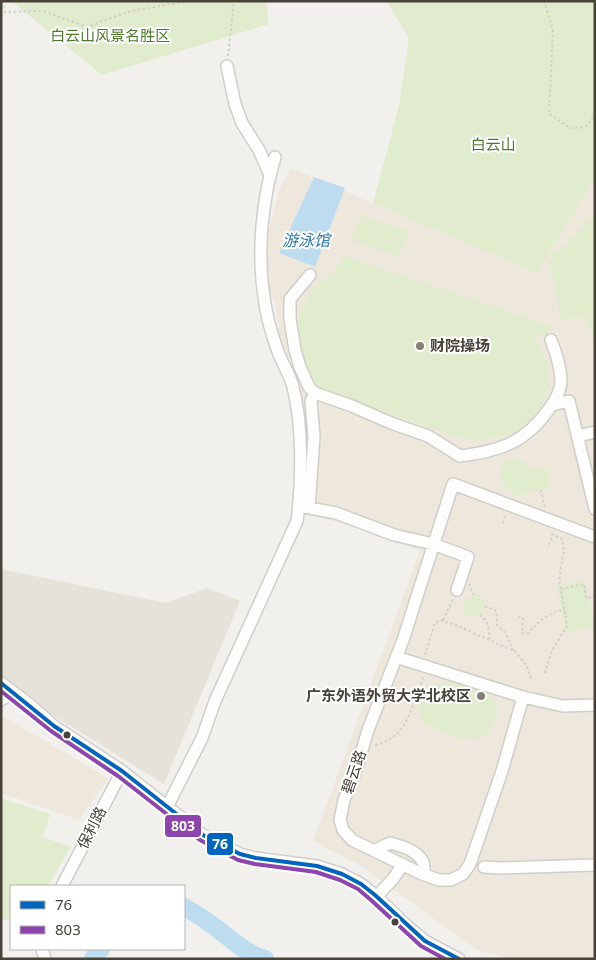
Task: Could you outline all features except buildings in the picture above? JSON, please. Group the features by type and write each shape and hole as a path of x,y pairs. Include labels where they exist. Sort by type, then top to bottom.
{"street":[{"path":"227,66 235,104 242,123 259,150 270,175"},
{"path":"276,157 270,175 261,237 261,274 269,323 277,350 293,386 297,410 304,506"},
{"path":"310,275 290,299 290,319 295,350 300,368 309,388 315,393 428,436 460,456 499,449 514,442 534,428 552,405 558,394 561,381 557,357 551,340"},
{"path":"167,807 202,738 215,701 304,506 314,437 311,401 315,393"},
{"path":"552,405 569,401 595,509"},
{"path":"577,436 595,432"},
{"name":"碧云路","path":"523,696 502,771 470,864 463,874 451,880 439,880 352,840 343,830 340,820 344,800 396,657 453,484 487,496 555,528 595,538"},
{"path":"304,506 336,514 394,535 433,544 468,557 457,590"},
{"path":"396,657 523,696 564,706 595,705"},
{"path":"1,683 54,726 122,770 203,835 240,854 317,866 342,874 361,884 377,896 420,938 459,959"},
{"path":"1,698 13,693"},
{"name":"保利路","path":"63,885 122,770"},
{"path":"375,850 390,843 402,846 416,853 423,862 424,874"},
{"path":"377,896 393,879 403,864"},
{"path":"484,867 595,865"}],"path":[{"path":"2,1 5,12 42,11 87,27 127,12 188,1"},
{"path":"227,66 234,1"},
{"path":"544,1 553,30 549,114 570,128 585,127 595,115"},
{"path":"549,545 555,528"},
{"path":"545,673 552,650 567,626 559,573 564,550 562,539 555,528"},
{"path":"561,589 584,584 586,598 595,596"},
{"path":"443,620 457,590"},
{"path":"485,606 495,610 497,625 504,632 514,651 527,667 532,681"},
{"path":"518,617 523,618 522,633 527,634 545,617 565,609"},
{"path":"480,615 486,618 489,625 490,641"},
{"path":"363,747 383,744 398,735 405,724 425,666 435,623 443,620 514,651"}],"shaded area":[{"name":"广东外语外贸大学北校区","path":"291,168 537,273 595,178 595,959 511,959 477,950 361,866 313,841 420,551 364,529 306,514 305,467 298,388 294,366 280,343 268,263 268,233 280,188"},
{"path":"1,569 166,603 207,588 240,601 164,784 1,683"},
{"path":"1,715 109,779 79,820 1,793"}],"green space":[{"name":"白云山风景名胜区","path":"11,1 266,1 269,24 102,75"},
{"name":"白云山","path":"386,1 595,1 595,178 537,273 373,203 399,106 409,38"},
{"path":"361,215 408,231 399,257 352,240"},
{"path":"595,215 595,348 587,316 561,320 549,262 553,258 552,253 559,251"},
{"name":"财院操场","path":"344,256 550,325 546,337 534,335 547,363 549,387 536,418 508,436 477,440 457,437 318,389 301,355 297,323 311,289 334,272"},
{"path":"521,458 532,469 548,467 551,488 515,495 506,488 500,476 502,466 505,461"},
{"path":"585,581 594,627 566,632 557,586"},
{"path":"475,594 479,594 484,598 484,611 474,616 463,614 462,607 464,601"},
{"path":"448,682 482,691 495,702 497,708 496,720 484,735 464,738 445,734 436,730 423,719 418,707 423,690 433,684"},
{"path":"1,798 50,814 43,837 71,847 49,885 10,885 10,919 1,920"}],"water":[{"name":"游泳馆","path":"314,177 345,188 315,267 279,253"}],"waterway":[{"path":"185,908 242,948 265,959"},
{"path":"93,959 100,950"}],"transit line":[{"name":"76","path":"1,683 54,726 122,771 203,835 240,854 317,866 342,874 361,884 375,895 425,941 459,959"},
{"name":"803","path":"1,691 51,731 118,776 200,840 238,860 316,872 340,880 358,889 421,946 445,959"}],"place":[{"name":"财院操场","path":"420,346"},
{"name":"广东外语外贸大学北校区","path":"481,696"}]}
